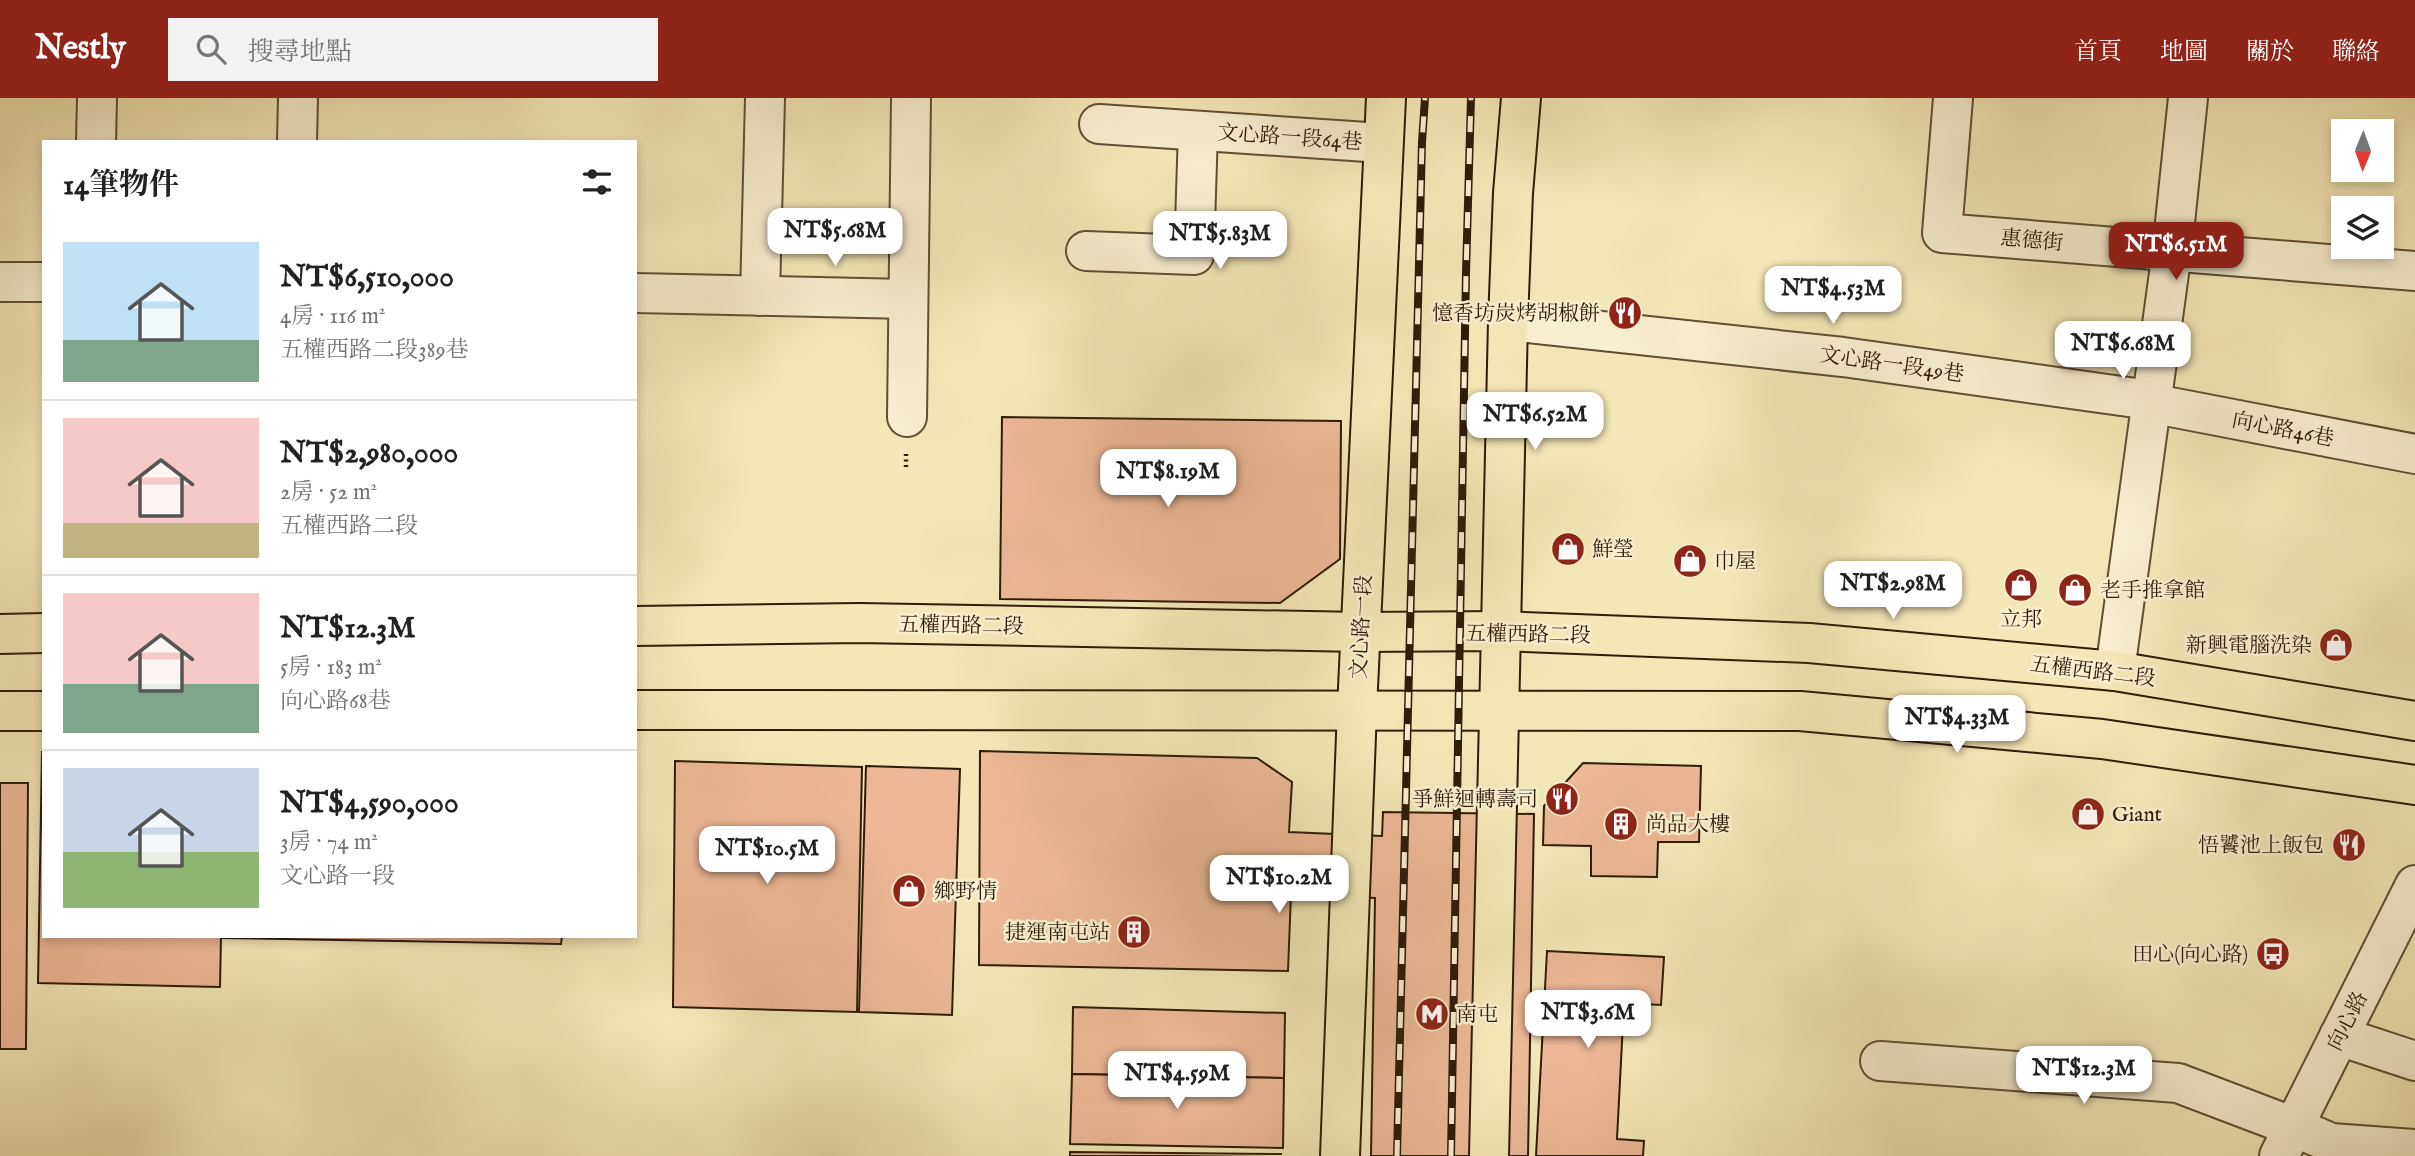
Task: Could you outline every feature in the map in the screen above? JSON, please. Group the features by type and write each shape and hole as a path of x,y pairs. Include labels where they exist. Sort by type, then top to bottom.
{"main road":[{"name":"文心路一段","path":"1340,1156 1357,709 1386,98"},
{"path":"1489,1156 1508,321 1513,193 1521,98"},
{"name":"五權西路二段","path":"637,626 859,624 1361,632 1502,631 1809,643 2115,671 2415,721"},
{"path":"0,634 42,633"},
{"path":"637,710 1800,711 2102,739 2415,785"},
{"path":"0,711 42,711"}],"street":[{"path":"96,140 97,98"},
{"path":"297,140 298,98"},
{"path":"760,296 765,98"},
{"path":"907,417 911,98"},
{"name":"惠德街","path":"1953,98 1942,233 2415,271"},
{"path":"2115,671 2172,251 2188,98"},
{"name":"文心路一段64巷","path":"1099,124 1382,143"},
{"name":"文心路一段64巷","path":"1086,251 1194,255 1198,131"},
{"path":"0,282 42,282"},
{"path":"637,293 908,299"},
{"name":"文心路一段49巷","path":"1508,321 1843,357 2150,401"},
{"name":"向心路46巷","path":"2150,401 2415,454"},
{"name":"向心路","path":"2286,1141 2415,885"},
{"path":"2339,1036 2415,1060"},
{"path":"1880,1061 2178,1083 2286,1141 2415,1149"}],"building":[{"path":"1002,417 1341,421 1340,559 1280,603 1000,599"},
{"path":"42,751 42,938 221,938 220,987 38,983"},
{"name":"捷運南屯站","path":"980,751 1257,758 1292,782 1289,832 1382,836 1383,812 1534,814 1528,1156 1371,1156 1375,898 1291,894 1288,971 979,965"},
{"path":"675,761 862,767 857,1012 673,1007"},
{"name":"尚品大樓","path":"1583,763 1701,766 1699,842 1658,842 1657,877 1591,876 1591,846 1543,845 1544,806"},
{"name":"鄉野情","path":"866,766 960,769 952,1015 859,1012"},
{"path":"0,783 28,783 26,1049 0,1049"},
{"path":"223,938 562,938 561,944"},
{"path":"1547,951 1664,957 1661,1005 1624,1003 1617,1139 1644,1141 1643,1156 1536,1156"},
{"path":"1073,1007 1285,1013 1284,1078 1072,1074"},
{"path":"1072,1074 1284,1078 1283,1148 1070,1144"},
{"path":"1070,1152 1282,1154 1070,1156"}],"railway":[{"path":"1397,1156 1425,98"},
{"path":"1451,1156 1471,98"}],"place":[{"name":"憶香坊炭烤胡椒餅","path":"1625,313"},
{"name":"鮮瑩","path":"1568,549"},
{"name":"巾屋","path":"1690,561"},
{"name":"立邦","path":"2021,585"},
{"name":"老手推拿館","path":"2075,590"},
{"name":"新興電腦洗染","path":"2336,645"},
{"name":"爭鮮迴轉壽司","path":"1562,799"},
{"name":"Giant","path":"2088,814"},
{"name":"尚品大樓","path":"1621,824"},
{"name":"悟饕池上飯包","path":"2349,845"},
{"name":"鄉野情","path":"909,891"},
{"name":"捷運南屯站","path":"1134,932"},
{"name":"田心(向心路)","path":"2273,954"},
{"name":"南屯","path":"1432,1014"}]}
